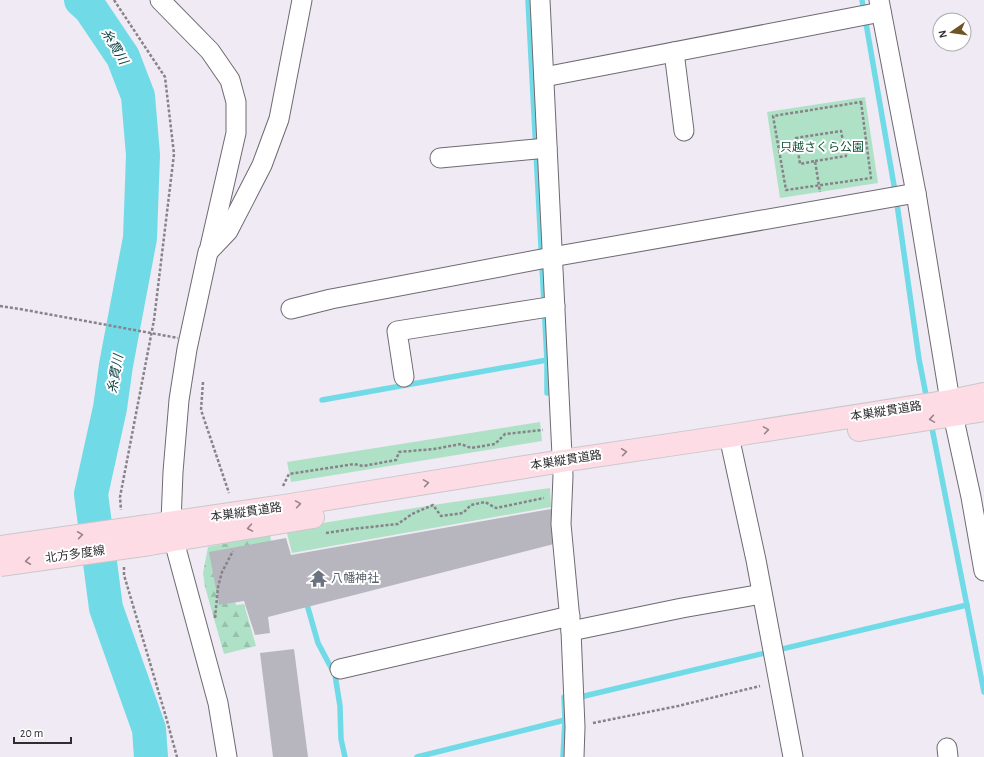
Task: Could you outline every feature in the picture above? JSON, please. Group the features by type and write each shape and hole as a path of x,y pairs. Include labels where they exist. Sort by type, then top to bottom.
{"main road":[{"name":"本巣縦貫道路","path":"952,408 984,394"},
{"name":"本巣縦貫道路","path":"149,535 562,477 731,443 952,408 984,410"},
{"name":"本巣縦貫道路","path":"172,531 284,506 562,477"},
{"name":"北方多度線","path":"0,547 149,535"},
{"name":"北方多度線","path":"0,565 149,535"}],"street":[{"path":"160,0 210,51 230,80 236,102 236,133 187,348 179,400 173,472 172,531 218,702 227,757"},
{"path":"208,252 228,231 262,165 279,118 302,0"},
{"path":"540,0 562,477 561,524 570,624 575,727 574,757"},
{"path":"544,77 674,52 880,6 916,193 952,408 971,498 984,571"},
{"path":"674,52 684,131"},
{"path":"440,158 547,148"},
{"path":"291,309 331,299 552,257 916,193"},
{"path":"404,377 397,331 555,306"},
{"path":"731,443 793,757"},
{"path":"340,669 570,624 682,608 762,594"}],"path":[{"path":"114,0 164,77 174,154 154,320 120,497 121,513"},
{"path":"861,102 871,178 819,185 786,190 773,116 861,102"},
{"path":"841,131 846,156 816,161 800,164 796,138 841,131"},
{"path":"816,161 822,209"},
{"path":"0,306 178,338"},
{"path":"203,380 201,410 228,494"},
{"path":"284,506 282,488 289,474 354,464 363,466 396,460 399,452 434,449 462,444 471,448 495,444 505,434 560,428"},
{"path":"323,534 398,524 412,514 433,505 441,516 463,513 470,504 485,502 496,508 562,477"},
{"path":"214,621 218,587 222,572 234,550"},
{"path":"123,560 124,575 177,757"},
{"path":"575,727 678,706 778,682"}],"green space":[{"name":"只越さくら公園","path":"865,97 878,183 780,198 767,112"},
{"path":"540,422 542,441 291,482 287,462"},
{"path":"550,488 551,507 292,553 286,529 433,505"},
{"path":"270,534 275,565 229,575 236,605 244,604 256,646 224,654 205,587 203,573 208,547"}],"building":[{"name":"八幡神社","path":"551,509 554,544 268,617 270,633 255,635 244,601 219,605 209,552 286,538 291,555"},
{"path":"294,649 308,757 273,757 260,653"}],"waterway":[{"name":"糸貫川","path":"81,0 90,8 123,57 138,96 143,155 140,238 116,365 110,408 91,494 106,608 149,729 151,757"},
{"path":"528,0 547,360 547,393"},
{"path":"862,0 896,197 919,359 927,400"},
{"path":"322,400 547,360"},
{"path":"931,423 984,692"},
{"path":"306,601 318,643 335,675 340,706 341,739 345,757"},
{"path":"576,698 967,605"},
{"path":"563,757 565,720 564,697"},
{"path":"417,757 565,720"}],"place":[{"name":"八幡神社","path":"318,578"}]}
